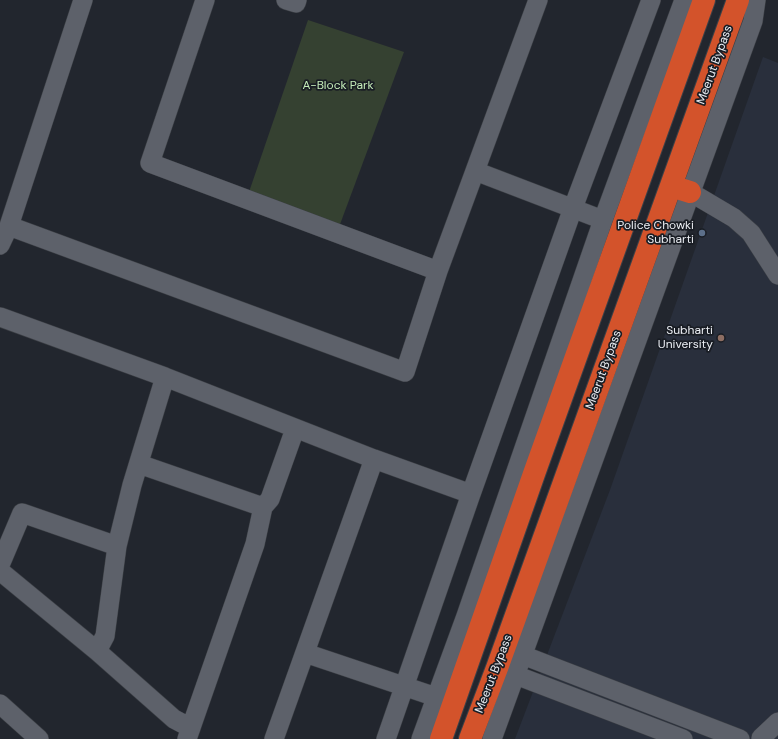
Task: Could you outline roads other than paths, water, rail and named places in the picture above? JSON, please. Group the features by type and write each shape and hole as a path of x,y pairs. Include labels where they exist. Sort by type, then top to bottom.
{"highway":[{"path":"441,739 445,700 592,312 704,0"},
{"name":"Meerut Bypass","path":"470,739 510,662 621,323 681,189 738,0"},
{"path":"592,312 621,323"}],"street":[{"path":"0,245 9,226 84,0"},
{"path":"205,0 150,163 438,271"},
{"path":"286,0 296,3 297,0"},
{"path":"9,226 405,372 438,271 538,0"},
{"path":"386,739 573,208 651,0"},
{"path":"421,739 445,700 468,609 603,220 684,0"},
{"name":"Meerut Bypass","path":"492,739 510,662 681,189 753,21 756,0"},
{"path":"475,170 603,220"},
{"path":"681,189 734,218 751,233 778,275"},
{"path":"0,317 164,377 374,459 472,494"},
{"path":"96,651 105,636 116,546 164,377"},
{"path":"0,571 96,651 174,719 189,734 255,544 263,506 270,499 296,429"},
{"path":"274,739 374,459"},
{"path":"139,464 263,506"},
{"path":"0,565 22,513 116,546"},
{"path":"305,653 445,700"},
{"path":"510,662 683,739"},
{"path":"510,662 740,739"},
{"path":"0,704 39,739"},
{"path":"764,738 778,722"}],"place":[{"name":"Police Chowki Subharti","path":"702,233"},
{"name":"Subharti University","path":"721,338"}],"park label":[{"name":"A-Block Park","path":"338,86"}]}
